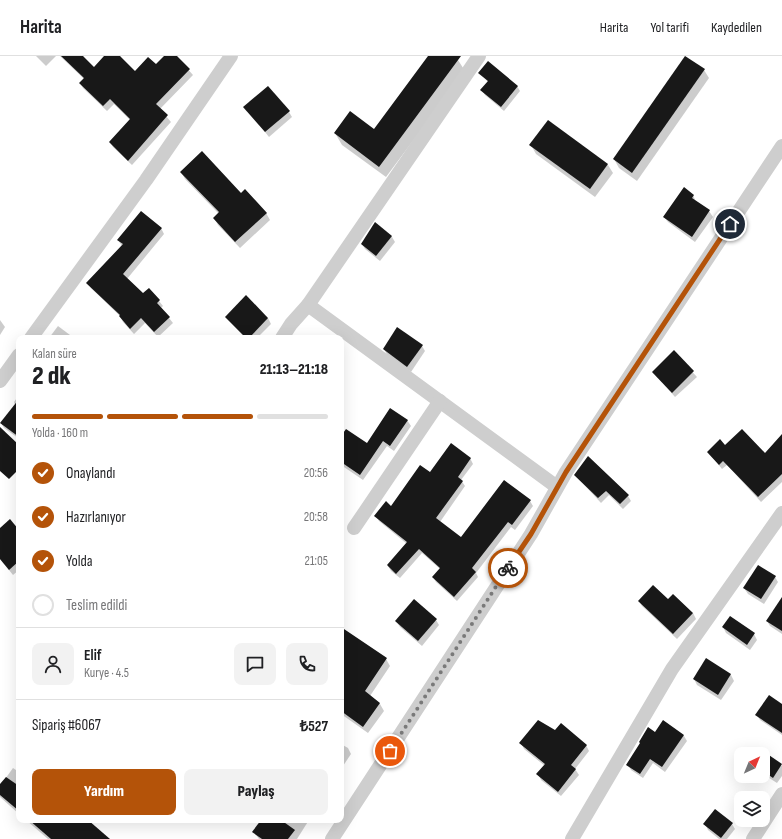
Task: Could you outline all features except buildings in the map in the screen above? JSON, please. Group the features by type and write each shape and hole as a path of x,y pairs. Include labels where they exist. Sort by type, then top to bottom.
{"street":[{"path":"34,335 146,180 231,56"},
{"path":"284,335 291,324 308,305 479,56"},
{"path":"344,821 531,534 557,487 782,146"},
{"path":"308,305 557,487"},
{"path":"0,381 16,359"},
{"path":"354,528 440,401"},
{"path":"572,839 672,670 782,513"},
{"path":"753,839 782,794"},
{"path":"332,839 342,823"}],"way so far":[{"path":"390,751 508,568"}],"route":[{"path":"508,568 531,534 566,472 730,224"}]}
